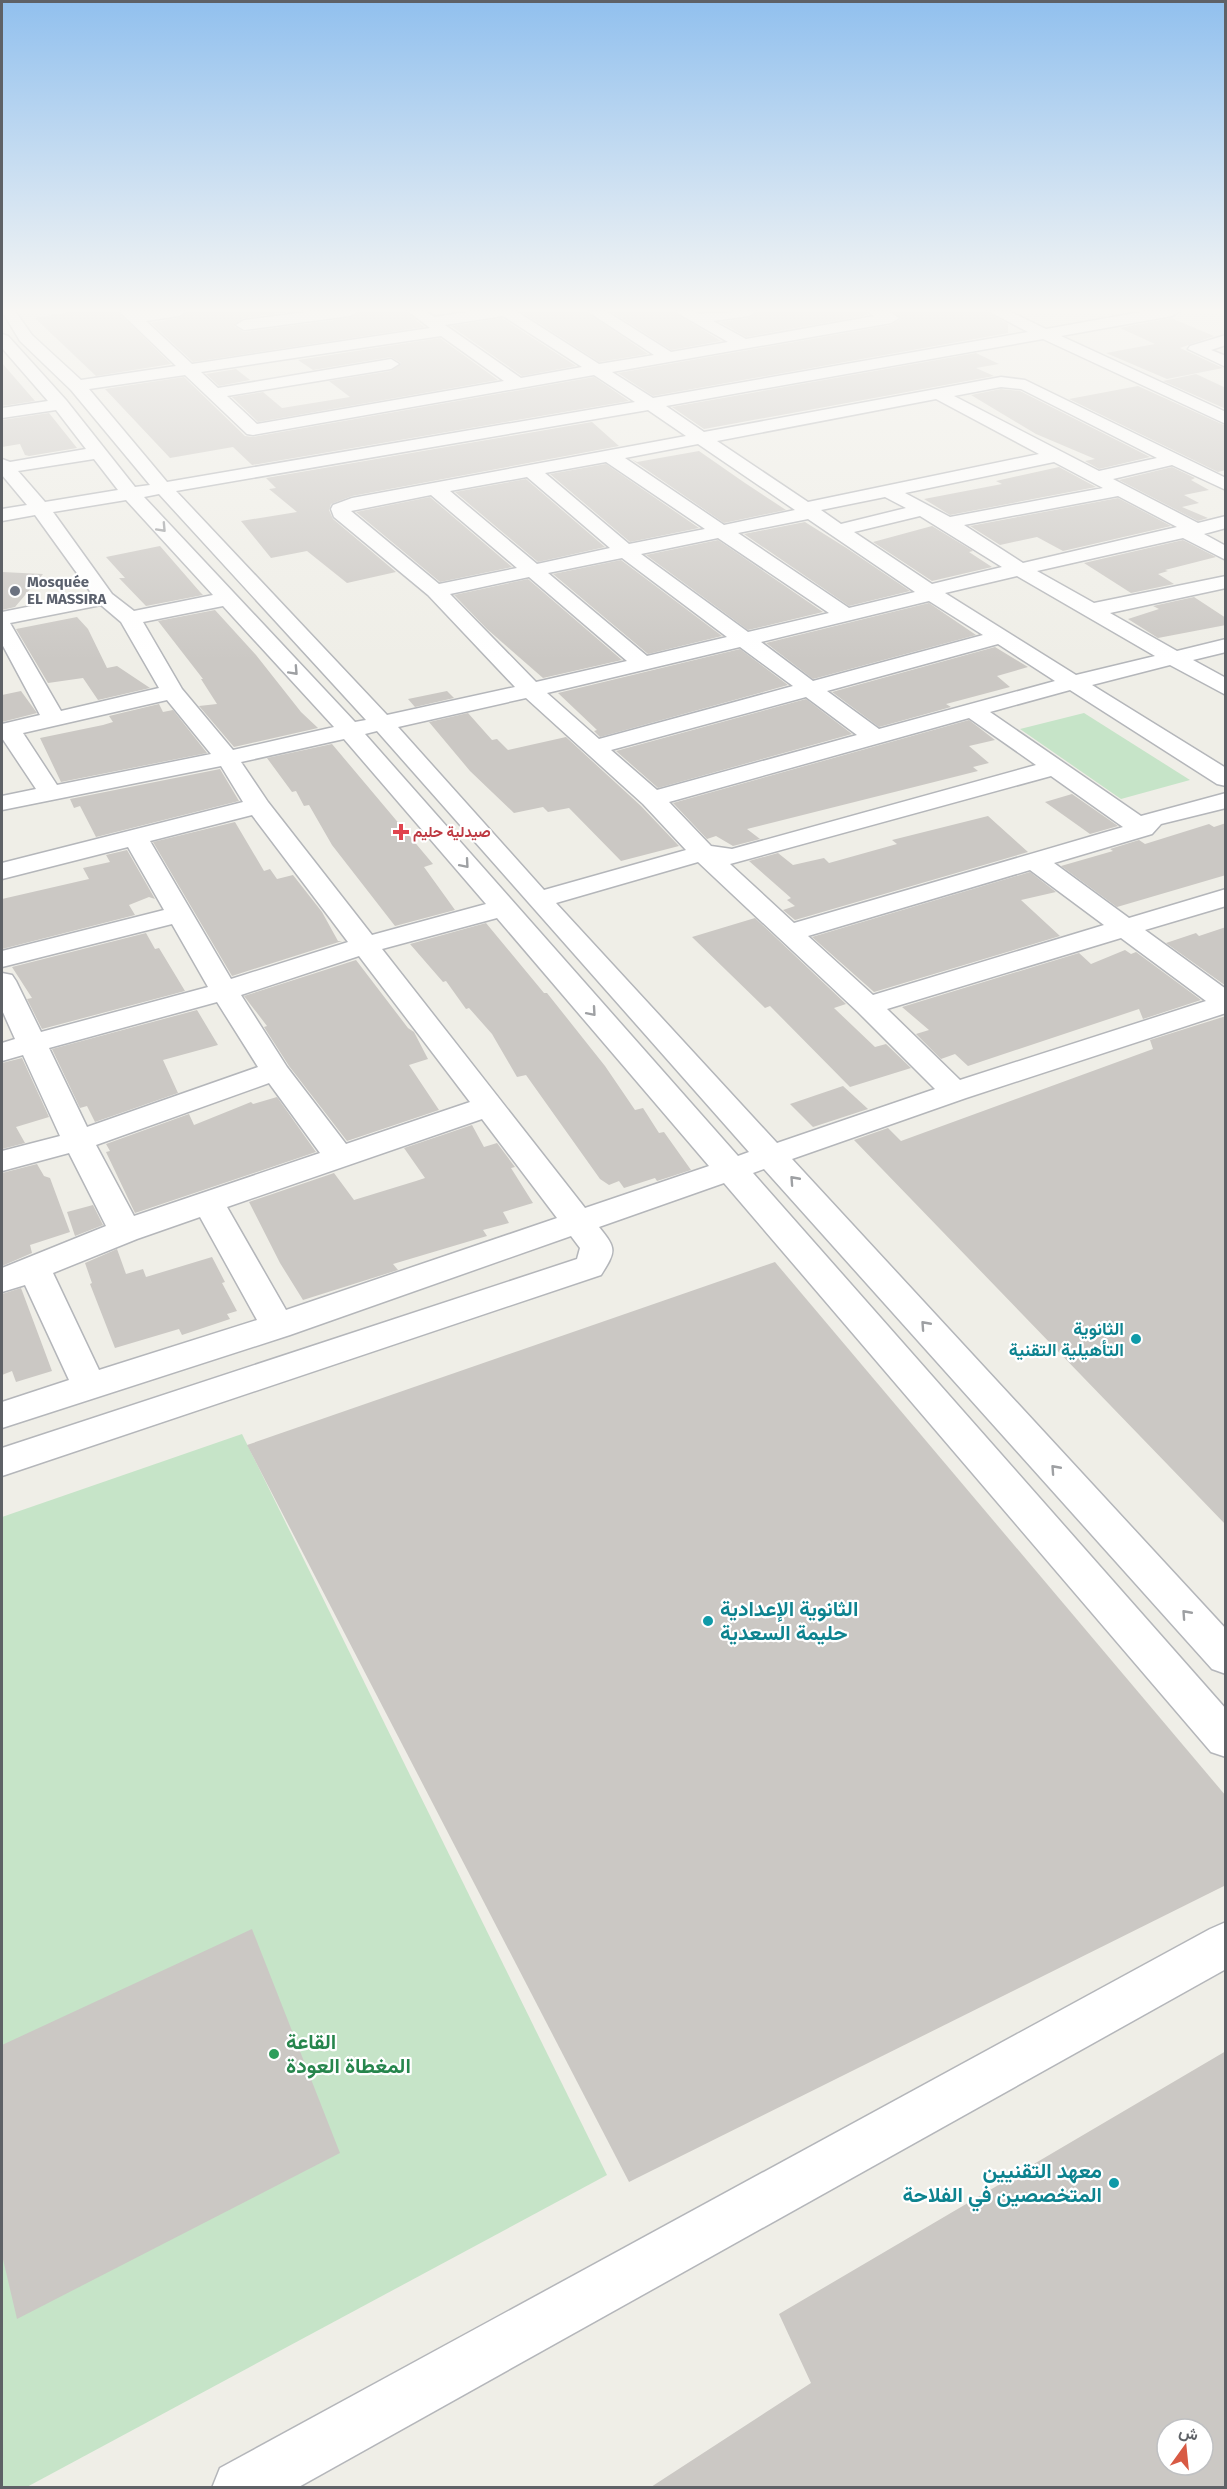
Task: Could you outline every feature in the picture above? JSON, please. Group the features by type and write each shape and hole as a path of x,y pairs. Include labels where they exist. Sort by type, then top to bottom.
{"street":[{"path":"84,427 97,453 129,493 349,730 730,1172 1226,1739"},
{"path":"101,427 162,487 381,722 538,900 1226,1657"},
{"path":"250,427 253,430 270,427"},
{"path":"2,515 524,427"},
{"path":"683,427 840,530 931,593 1226,779"},
{"path":"774,427 531,471 340,509 341,513 435,591 531,690 652,799 703,853 868,1006 955,1092"},
{"path":"1002,427 1121,490 1192,531 1226,554"},
{"path":"1109,427 1226,485"},
{"path":"455,439 500,477"},
{"path":"4,466 97,453"},
{"path":"806,508 1057,456"},
{"path":"611,457 844,614"},
{"path":"1097,477 1174,459"},
{"path":"2,1462 221,1387 589,1267 597,1255 597,1247 258,806 227,758 172,692 130,618 105,598 40,508 4,466"},
{"path":"531,471 625,551 742,641 876,738"},
{"path":"436,489 644,664"},
{"path":"947,523 1121,490"},
{"path":"887,491 947,523 1019,569 1226,688"},
{"path":"435,591 803,514 806,508"},
{"path":"840,530 923,510"},
{"path":"2,803 227,758 531,690 742,641 931,593 942,587 1226,522"},
{"path":"1092,610 1226,582"},
{"path":"2,618 105,598"},
{"path":"130,618 227,598"},
{"path":"2,626 54,719"},
{"path":"594,747 1001,637"},
{"path":"652,799 1075,682 1226,645"},
{"path":"2,672 23,667"},
{"path":"50,792 5,730 172,692"},
{"path":"973,711 1057,767 1143,829"},
{"path":"538,900 703,853 733,857 1057,767"},
{"path":"789,933 1143,829 1152,819 1226,800"},
{"path":"2,871 258,806"},
{"path":"135,837 224,991 275,1071 339,1156"},
{"path":"1033,860 1226,1003"},
{"path":"868,1006 1226,897"},
{"path":"2,1052 224,991 366,945 503,908"},
{"path":"2,959 181,914"},
{"path":"2,981 78,1141 125,1231"},
{"path":"2,1415 278,1326 577,1221 730,1172 955,1092 1226,1003"},
{"path":"2,1161 78,1141 275,1071"},
{"path":"2,1281 125,1231 489,1106"},
{"path":"208,1203 278,1326"},
{"path":"35,1269 89,1386"},
{"path":"196,1352 221,1387"},
{"path":"240,2487 1226,1944"}],"green space":[{"path":"1084,713 1190,780 1121,799 1020,729"},
{"name":"القاعة المغطاة العودة","path":"242,1434 607,2175 25,2488 2,2487 2,1517"}],"building":[{"path":"2,427 60,427 77,448 29,456 25,455 20,444 2,447"},
{"path":"141,427 236,427 245,436 253,437 309,427 475,427 252,465 233,447 170,458"},
{"path":"562,427 598,427 619,446 352,496 331,504 329,510 333,519 396,572 347,583 307,551 271,558 241,521 297,512 269,489 276,488 266,478"},
{"path":"1025,427 1091,427 1150,457 1099,469 1085,461 1095,459"},
{"path":"1126,427 1226,427 1226,470 1218,472"},
{"path":"699,451 786,510 724,523 631,459 637,462"},
{"path":"606,464 699,528 630,542 550,474"},
{"path":"1059,467 1096,487 950,515 924,499 1002,484 996,481"},
{"path":"1172,467 1195,478 1191,480 1209,490 1184,495 1199,503 1182,507 1208,518 1198,521 1119,480"},
{"path":"526,479 605,547 538,562 455,492"},
{"path":"430,497 512,567 440,582 356,512"},
{"path":"1118,498 1171,526 1063,551 1037,537 1000,545 970,526"},
{"path":"805,522 910,591 849,606 744,534"},
{"path":"932,526 973,551 969,552 992,567 932,581 873,542"},
{"path":"718,540 823,612 748,630 646,555"},
{"path":"1183,540 1216,557 1165,570 1168,571 1158,574 1174,584 1131,593 1084,563"},
{"path":"160,546 203,595 146,606 119,578 125,578 106,557"},
{"path":"621,560 722,636 648,654 553,574"},
{"name":"Mosquée EL MASSIRA","path":"2,572 43,574 15,607 2,610"},
{"path":"528,579 622,660 543,678 487,629 454,595"},
{"path":"1194,597 1226,618 1226,625 1158,638 1128,619 1159,609 1153,606"},
{"path":"929,603 976,635 813,679 766,643"},
{"path":"215,610 256,655 301,712 318,728 234,747 199,706 217,704 201,679 203,679 158,621"},
{"path":"77,617 88,629 107,668 117,666 150,688 98,700 83,678 48,683 16,629"},
{"path":"995,647 1028,667 997,676 1010,687 946,704 951,707 879,727 832,692"},
{"path":"740,649 788,685 600,737 594,731 597,730 558,693"},
{"path":"21,691 37,713 2,722 2,695"},
{"path":"447,691 454,698 415,707 408,699"},
{"path":"806,699 852,734 658,788 616,751"},
{"path":"159,704 163,712 173,710 207,753 61,782 40,738 103,725 113,722 109,716"},
{"path":"468,713 492,740 497,739 508,750 566,737 641,806 679,846 621,861 569,808 548,812 543,807 514,813 470,771 429,722"},
{"path":"969,720 995,740 969,746 989,763 973,767 978,771 747,829 760,839 733,846 716,836 707,839 673,803"},
{"path":"332,744 433,864 424,867 455,910 395,926 332,845 309,805 304,806 296,791 292,792 267,758"},
{"path":"220,769 239,801 96,837 80,806 74,808 70,799"},
{"path":"1072,794 1118,826 1090,834 1045,802"},
{"path":"988,816 1028,852 795,920 783,910 795,906 787,900 791,898 749,861 778,853 793,865 824,858 829,863 897,844 892,840"},
{"path":"235,822 264,871 270,869 277,879 293,875 322,912 338,941 342,941 232,976 153,842"},
{"path":"1226,823 1226,875 1117,907 1061,866 1113,851 1110,849 1139,840 1145,844 1209,824 1214,827"},
{"path":"127,850 155,899 149,897 129,905 135,915 2,949 2,899 89,879 83,868 110,862 106,855"},
{"path":"1030,872 1056,892 1021,900 1060,936 874,992 812,937"},
{"path":"755,918 846,1004 834,1008 875,1047 886,1044 911,1068 850,1087 770,1006 765,1008 692,937"},
{"path":"486,923 544,993 547,993 605,1066 635,1110 643,1108 659,1133 664,1132 691,1170 657,1181 655,1178 624,1188 619,1181 609,1185 600,1179 526,1075 517,1077 492,1034 469,1008 466,1009 446,981 443,982 410,944"},
{"path":"1226,927 1226,986 1166,943 1196,933 1199,936"},
{"path":"146,933 155,949 159,948 185,991 42,1029 27,999 32,998 12,967"},
{"path":"1125,950 1131,954 1136,952 1201,1000 1143,1019 1139,1009 968,1066 955,1054 941,1059 916,1034 929,1030 902,1007 1079,953 1091,964"},
{"path":"356,960 408,1028 414,1032 428,1059 409,1065 439,1110 347,1141 289,1066 264,1027 267,1026 244,996"},
{"path":"197,1010 218,1045 163,1060 178,1093 95,1122 87,1106 80,1108 52,1049"},
{"name":"الثانوية التأهيلية التقنية","path":"1226,1016 1226,1525 854,1140 888,1128 901,1141 1153,1049 1150,1040"},
{"path":"22,1058 49,1117 16,1127 25,1143 2,1149 2,1063"},
{"path":"843,1086 868,1109 813,1127 790,1104"},
{"path":"277,1097 316,1152 135,1213 106,1152 110,1151 106,1144 189,1114 194,1125 251,1102 253,1104"},
{"path":"472,1125 484,1147 497,1143 515,1167 511,1168 533,1203 503,1212 509,1223 483,1230 487,1236 393,1264 398,1270 303,1300 280,1263 249,1202 334,1173 354,1200 425,1178 404,1148"},
{"path":"37,1164 44,1176 50,1178 70,1232 30,1245 32,1253 2,1266 2,1173"},
{"path":"93,1205 103,1225 75,1236 67,1212"},
{"path":"117,1249 126,1274 143,1269 146,1277 212,1257 225,1282 222,1283 237,1311 227,1314 230,1319 182,1335 179,1329 115,1348 90,1284 92,1283 85,1263"},
{"name":"الثانوية الإعدادية حليمة السعدية","path":"775,1262 1226,1796 1226,1885 629,2182 247,1445"},
{"path":"21,1288 52,1371 16,1382 12,1371 2,1375 2,1294"},
{"path":"252,1929 340,2153 17,2319 2,2255 2,2045"},
{"name":"معهد التقنيين المتخصصين في الفلاحة","path":"1226,2051 1226,2487 651,2487 811,2383 779,2314"}],"place":[{"name":"Mosquée EL MASSIRA","path":"15,591"},
{"name":"صيدلية حليم","path":"401,832"},
{"name":"الثانوية التأهيلية التقنية","path":"1136,1339"},
{"name":"الثانوية الإعدادية حليمة السعدية","path":"708,1621"},
{"name":"القاعة المغطاة العودة","path":"274,2054"},
{"name":"معهد التقنيين المتخصصين في الفلاحة","path":"1114,2183"}]}
